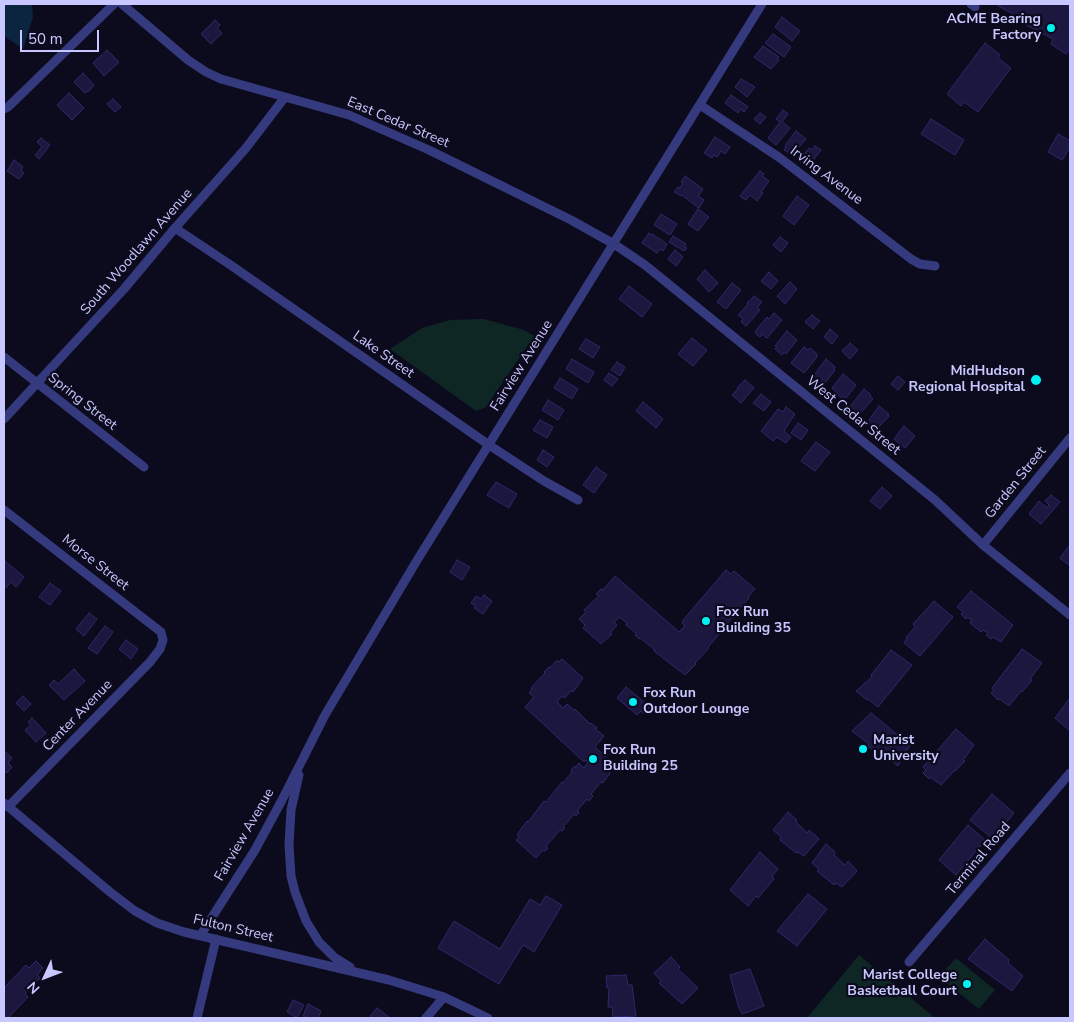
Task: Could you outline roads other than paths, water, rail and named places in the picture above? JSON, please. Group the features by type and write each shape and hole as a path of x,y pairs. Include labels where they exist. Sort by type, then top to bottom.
{"street":[{"path":"5,110 114,4"},
{"name":"East Cedar Street","path":"122,4 188,60 206,72 221,79 349,115 420,146 571,220 614,244"},
{"name":"Fairview Avenue","path":"200,936 264,833 309,746 391,603 762,4"},
{"name":"South Woodlawn Avenue","path":"4,419 124,289 246,148 285,97"},
{"name":"Irving Avenue","path":"700,105 780,158 912,259 920,264 935,266"},
{"name":"Lake Street","path":"175,228 489,445 544,481 578,500"},
{"name":"West Cedar Street","path":"614,244 645,265 935,500 983,545 1070,615"},
{"name":"Spring Street","path":"4,357 144,467"},
{"name":"Garden Street","path":"983,545 1070,438"},
{"name":"Morse Street","path":"4,510 161,632 163,642"},
{"name":"Center Avenue","path":"6,805 150,662 163,642"},
{"name":"Fairview Avenue","path":"309,746 294,794 290,828 289,861 295,892 313,933 326,951 345,964 369,975"},
{"name":"Terminal Road","path":"909,962 1070,773"},
{"name":"Fulton Street","path":"6,805 79,867 146,918 169,928 200,936 369,975 444,997 488,1018"},
{"path":"197,1018 216,939"},
{"path":"426,1018 444,997"}],"water":[{"path":"4,4 32,4 33,17 23,49 4,36"}],"place":[{"name":"ACME Bearing Factory","path":"1051,28"},
{"name":"MidHudson Regional Hospital","path":"1036,380"},
{"name":"Fox Run Building 35","path":"706,621"},
{"name":"Fox Run Outdoor Lounge","path":"633,702"},
{"name":"Marist University","path":"863,749"},
{"name":"Fox Run Building 25","path":"593,759"},
{"name":"Marist College Basketball Court","path":"967,984"}]}
